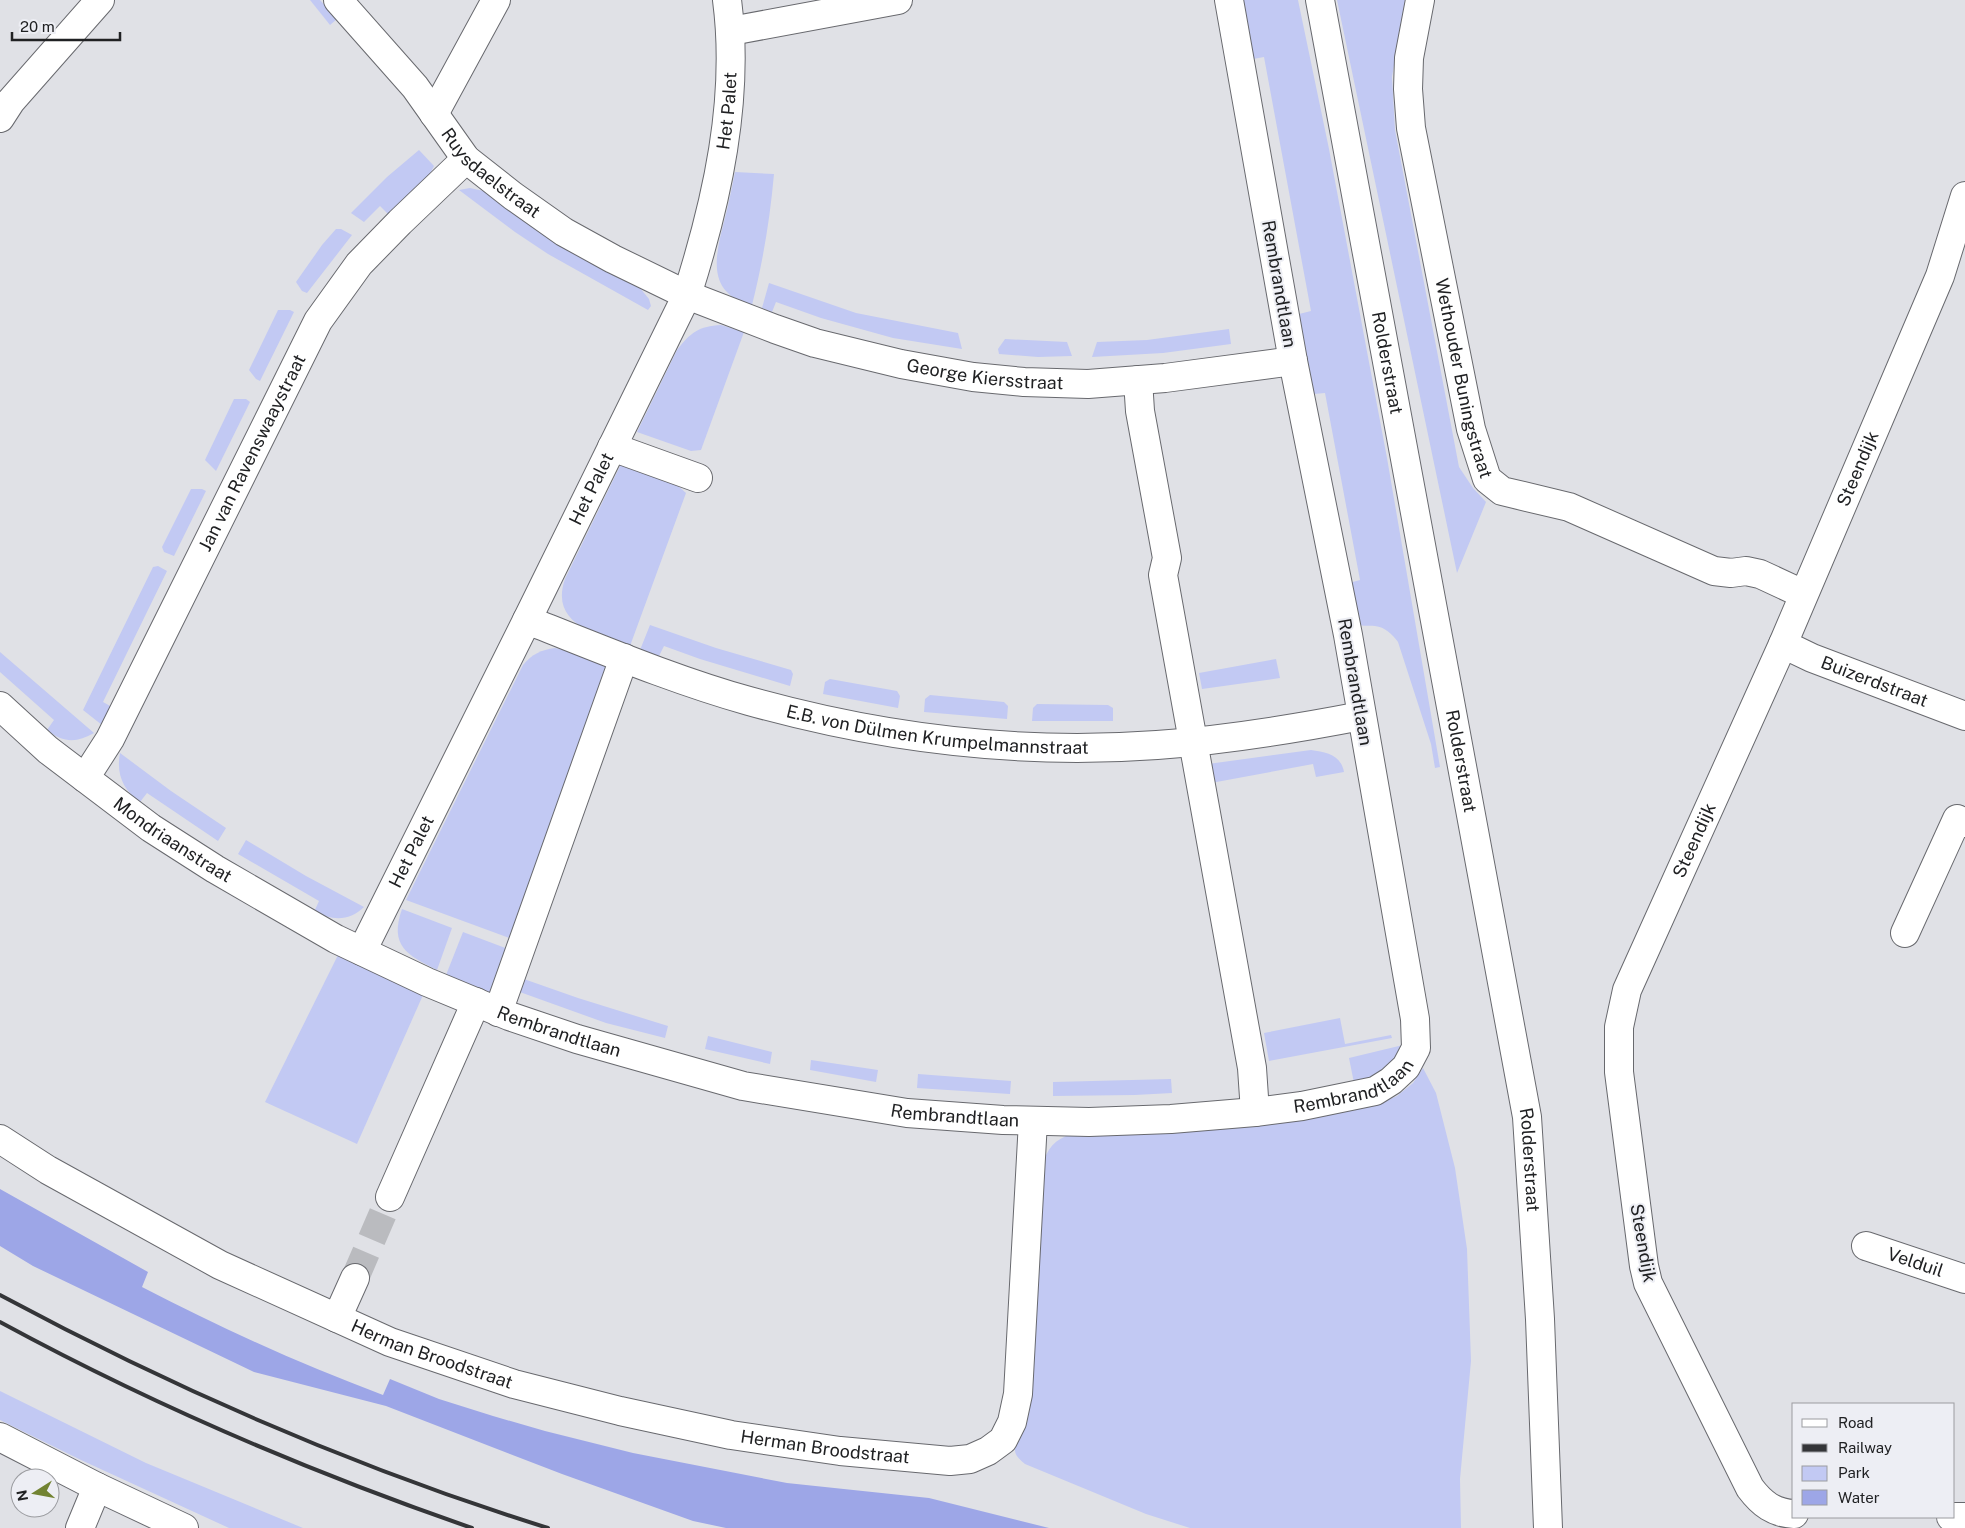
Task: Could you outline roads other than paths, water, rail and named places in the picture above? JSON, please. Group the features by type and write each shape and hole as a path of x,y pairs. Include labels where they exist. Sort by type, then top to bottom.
{"street":[{"path":"0,118 11,100 100,0"},
{"name":"Ruysdaelstraat","path":"338,0 415,87 466,159 513,196 564,232 613,259 686,295"},
{"path":"434,114 496,0"},
{"name":"Het Palet","path":"362,952 528,620 686,295 701,251 722,158 730,78 731,31 728,0"},
{"path":"731,31 898,0"},
{"name":"Rembrandtlaan","path":"362,952 487,1007 577,1039 743,1086 907,1113 1033,1121 1088,1122 1170,1119 1255,1112 1302,1106 1374,1091 1391,1081 1406,1067 1416,1048 1415,1019 1348,635 1293,361 1229,0"},
{"name":"Rolderstraat","path":"1320,0 1527,1116 1540,1319 1548,1528"},
{"name":"Wethouder Buningstraat","path":"1420,0 1409,58 1408,90 1411,128 1471,429 1487,479 1502,492 1569,507 1714,571 1731,573 1746,571 1760,574 1803,594"},
{"name":"Jan van Ravenswaaystraat","path":"85,778 110,739 318,321 359,264 466,159"},
{"name":"Steendijk","path":"1792,1514 1772,1510 1756,1496 1648,1282 1644,1266 1619,1072 1619,1027 1627,990 1783,644 1940,276 1965,196"},
{"name":"George Kiersstraat","path":"686,295 815,343 901,364 973,377 1024,382 1088,384 1231,370 1293,361"},
{"path":"1138,380 1140,411 1167,558 1163,575 1252,1068 1255,1112"},
{"path":"612,447 698,478"},
{"name":"E.B. von Dülmen Krumpelmannstraat","path":"528,620 624,658 750,701 867,729 941,740 1087,747 1156,745 1297,728 1361,716"},
{"name":"Buizerdstraat","path":"1783,644 1812,658 1965,716"},
{"path":"390,1198 487,1007 624,658"},
{"name":"Mondriaanstraat","path":"0,706 48,750 151,828 215,869 362,952"},
{"path":"1905,933 1957,819 1965,823"},
{"name":"Herman Broodstraat","path":"0,1139 48,1170 220,1265 405,1348 514,1384 620,1411 721,1433 840,1451 950,1461 970,1459 988,1451 1003,1440 1012,1422 1018,1394 1033,1121"},
{"name":"Velduil","path":"1866,1246 1965,1279"},
{"name":"Herman Broodstraat","path":"337,1318 355,1278"},
{"path":"0,1437 97,1487 184,1528"},
{"path":"80,1528 97,1487"}],"water":[{"path":"0,1189 148,1272 142,1287 261,1345 383,1395 390,1379 439,1399 493,1416 633,1453 787,1483 929,1498 1049,1528 726,1528 693,1521 562,1474 386,1406 254,1372 33,1266 0,1246"}],"tunnel":[{"path":"355,1278 390,1197"}],"railway":[{"path":"0,1295 133,1363 269,1425 407,1480 548,1528"},
{"path":"0,1322 115,1381 232,1435 351,1484 472,1528"}]}
